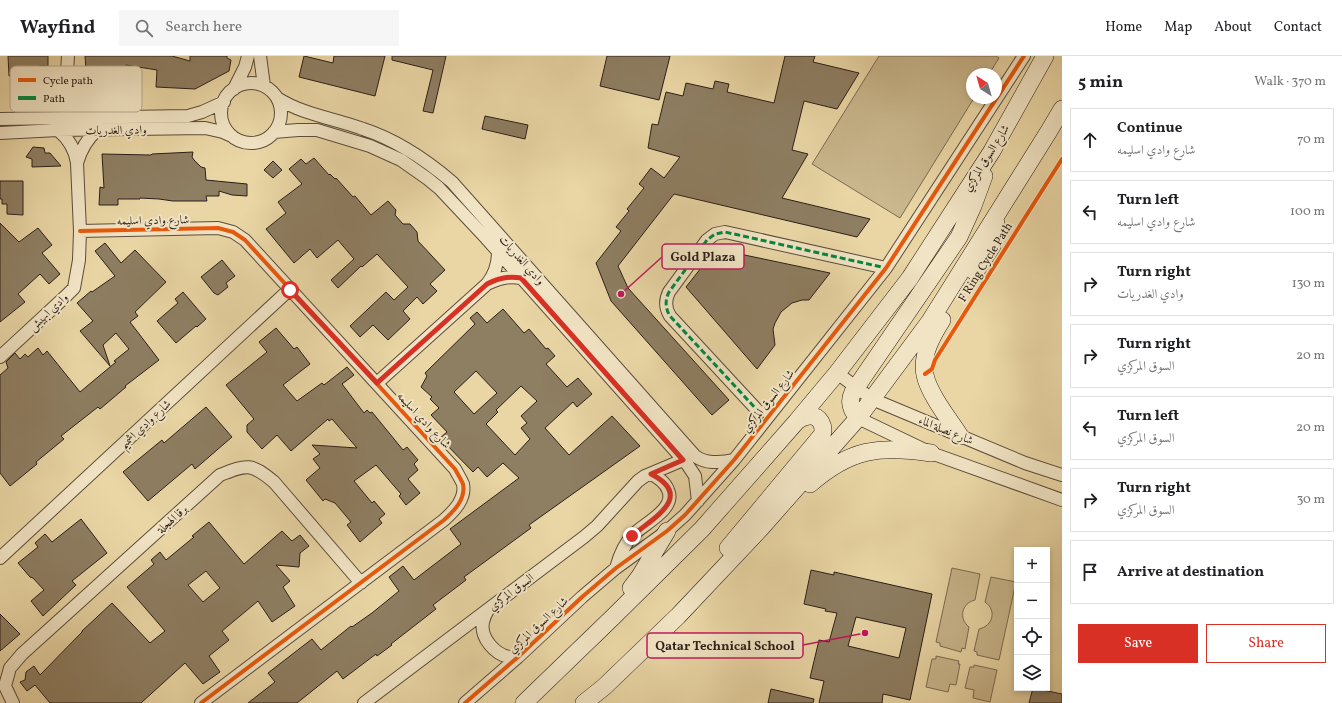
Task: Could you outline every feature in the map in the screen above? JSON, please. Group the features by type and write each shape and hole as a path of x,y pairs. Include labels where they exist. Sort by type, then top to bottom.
{"main road":[{"name":"شارع السوق المركزي","path":"524,703 702,529 837,373 910,278 992,151 1045,56"},
{"path":"584,703 678,616 761,528 858,418 930,321 1062,109"},
{"path":"858,418 852,410 850,403 851,395 959,237 973,206 992,151"},
{"path":"960,436 933,393 925,374 925,357 928,344 936,330 992,246 998,213"},
{"path":"678,616 726,550 822,435 823,427 821,422 816,417 808,416 797,421"},
{"path":"761,528 812,482 843,461 875,450 907,449 930,453"},
{"path":"612,618 624,597 640,576 667,531"}],"street":[{"path":"68,56 68,66"},
{"path":"234,89 245,67 248,56"},
{"path":"260,56 264,86"},
{"name":"شارع السوق المركزي","path":"465,703 616,568 667,531 698,501 734,460 886,268 1022,58"},
{"path":"252,83 264,86 273,93 280,103 281,115 278,127 264,140 250,143 244,142 232,136 224,126 222,114 224,102 230,92 246,84 252,83"},
{"name":"وادي الغدريات","path":"277,98 308,113 362,128 379,135 411,151 431,164 452,182 695,456 701,460 714,463 734,460"},
{"name":"وادي الغدريات","path":"0,119 188,116 202,112 224,102"},
{"path":"71,112 75,119"},
{"name":"وادي الغدريات","path":"0,133 58,130 205,128 232,136"},
{"name":"وادي ابهيش","path":"0,357 74,288 79,260 80,231 77,163 76,155 69,141 58,130"},
{"name":"وادي ابهيش","path":"77,163 86,141 97,130"},
{"name":"وادي الغدريات","path":"274,132 317,130 370,146 401,160 439,188 683,460 695,476 698,501"},
{"name":"شارع وادي اسليمه","path":"80,231 218,228 233,232 245,240 377,383 455,469 463,484 462,497 456,510 201,703"},
{"path":"765,421 758,410 670,316 666,308 666,300 670,292 707,240 715,234 725,232 886,268"},
{"path":"377,383 487,284 493,277 496,269 498,252"},
{"path":"487,284 503,277 521,278"},
{"name":"شارع وادي اشميم","path":"0,558 290,290"},
{"name":"شارع نصلة الماء","path":"837,373 872,399 1024,463 1062,475"},
{"path":"858,418 930,453 1062,500"},
{"name":"السوق المركزي","path":"364,703 584,538 638,481 683,460"},
{"name":"برقا الهجلة","path":"13,703 5,686 10,668 22,654 220,475 237,469 250,466 263,473 274,482 360,583"},
{"path":"616,568 618,560 626,544 632,536 642,527 659,516 670,499 670,493 666,485 651,474"},
{"path":"488,610 483,622 484,631 489,644 500,653 518,657"}],"shaded area":[{"path":"879,56 996,56 999,58 993,68 966,68 966,104 970,104 900,218 812,164"},
{"path":"952,568 980,574 975,600 967,604 963,611 963,619 969,627 965,649 962,648 961,652 940,646 940,643 936,642"},
{"path":"991,577 1014,582 1014,591 999,660 977,655 977,652 974,651 979,629 988,625 992,617 991,609 985,602"},
{"path":"936,656 959,661 958,664 960,664 956,685 950,684 948,692 926,687 932,659 936,659"},
{"path":"974,665 997,670 990,702 973,698 974,690 965,688 970,667 974,667"}],"building":[{"path":"8,56 48,56 48,66 10,66 9,76"},
{"path":"85,56 172,56 190,61 190,56 227,56 227,58 231,60 229,71 195,89 156,87 157,70 142,68 142,66 86,66"},
{"path":"304,56 333,63 334,56 385,56 375,96 299,77"},
{"path":"392,56 446,56 433,113 423,111 433,70 392,60"},
{"path":"607,56 670,56 659,100 600,86"},
{"path":"785,56 815,56 813,62 859,73 837,109 804,101 792,150 808,154 782,198 870,219 857,237 674,194 618,266 628,288 729,400 712,415 611,301 596,263 621,231 616,227 629,211 627,209 644,188 639,184 651,168 664,178 680,157 648,148 652,124 658,125 666,92 683,96 686,83 713,89 715,81 729,84 727,92 774,103"},
{"path":"485,116 528,125 525,139 482,129"},
{"path":"33,147 44,148 45,153 50,153 61,166 32,167 32,159 26,157"},
{"path":"193,152 192,157 194,160 201,167 205,168 206,180 247,184 247,196 232,195 219,191 219,196 206,196 207,201 173,201 140,198 118,199 118,205 99,205 100,187 104,188 102,154 151,155"},
{"path":"314,158 329,175 330,174 335,179 336,178 353,197 355,196 371,215 388,201 396,210 395,215 403,224 410,224 417,232 418,241 445,270 430,284 437,291 423,304 417,297 403,311 410,319 388,340 373,325 360,337 350,326 386,292 394,300 408,287 377,254 362,267 361,266 338,288 331,280 354,259 338,240 317,258 310,249 294,263 266,229 286,213 278,202 302,184 289,169 301,159 306,164"},
{"path":"273,161 282,170 273,178 264,170"},
{"path":"0,181 23,181 23,215 7,214 7,204 2,204 2,199 0,199"},
{"path":"0,223 19,242 38,228 52,245 42,253 60,274 49,284 40,274 18,294 25,302 0,322"},
{"path":"105,243 121,263 135,250 166,282 135,312 138,316 130,322 159,360 125,386 126,387 100,409 98,407 61,436 64,439 10,486 0,473 0,375 8,368 6,362 15,353 20,359 25,354 28,357 38,348 43,355 47,351 80,392 116,362 114,361 129,349 116,333 103,345 110,366 80,331 93,321 77,303 91,291 92,292 115,276 95,251"},
{"path":"716,249 830,273 809,300 802,300 792,303 781,312 773,329 775,345 757,369 686,287"},
{"path":"222,260 235,276 226,283 228,287 218,295 214,293 201,277"},
{"path":"183,292 206,319 176,343 157,321 178,303 175,299"},
{"path":"503,309 524,333 529,329 546,349 548,348 555,356 546,364 567,387 578,378 592,394 577,407 573,402 545,428 569,455 612,416 640,446 529,525 531,528 464,577 466,580 433,605 436,609 391,644 392,645 377,656 376,654 343,679 337,671 297,703 248,703 275,682 268,673 312,639 321,650 351,626 352,627 372,613 399,591 389,577 403,566 414,580 461,544 450,529 519,478 503,463 487,477 478,467 473,472 440,438 447,432 431,415 439,408 430,399 432,397 421,387 427,376 425,373 475,324 470,318 477,312 487,323","holes":["476,371 497,393 474,414 454,392","521,386 537,401 521,416 527,423 521,428 530,439 515,455 486,424 498,412 496,410"]},
{"path":"276,328 294,349 297,347 310,364 283,385 297,401 322,383 324,385 347,367 354,375 342,384 364,413 367,410 370,413 372,412 403,450 407,447 418,460 414,464 418,470 408,479 420,493 406,505 399,496 401,494 376,465 354,481 372,503 374,501 385,514 379,519 382,523 360,542 347,525 351,522 335,503 325,499 323,501 306,480 320,468 313,459 320,454 312,445 357,448 332,419 329,421 328,419 291,451 277,435 262,449 247,432 247,425 254,419 226,385 267,352 259,342"},
{"path":"206,407 232,437 195,469 192,464 148,501 123,472 162,440 164,443"},
{"path":"81,519 107,553 72,581 76,585 43,616 31,601 44,590 18,563 38,547 35,543 45,534 52,542"},
{"path":"209,522 244,564 282,531 292,541 300,535 309,546 300,553 299,567 276,565 290,581 283,587 295,606 272,622 258,601 222,631 229,640 209,656 220,672 203,684 185,663 141,703 50,703 35,685 27,691 20,682 25,680 26,672 34,666 40,675 82,631 112,603 150,643 165,631 127,587 154,564 151,560 160,552 166,560 194,537 192,536","holes":["206,571 220,588 203,602 188,585"]},
{"path":"811,570 834,575 834,572 932,594 910,700 883,694 882,703 819,703 824,681 810,678 819,640 829,642 837,613 825,611 826,609 804,604","holes":["856,617 906,628 899,658 848,646"]},
{"path":"0,614 20,634 0,651"},
{"path":"771,689 814,699 813,703 768,703"},
{"path":"1032,691 1048,691 1062,694 1062,703 1029,703"}],"marked path":[{"path":"765,421 758,411 670,316 666,307 669,292 707,240 715,234 725,232 886,268"}],"cycle path":[{"path":"465,703 518,657 582,597 616,568 667,531 685,515 734,460 886,268 1024,56"},
{"name":"F Ring Cycle Path","path":"925,374 932,369 935,360 1062,159"},
{"path":"80,231 218,228 233,232 245,240 455,469 463,484 463,495 461,500 452,513 444,520 201,703"}],"place":[{"name":"Gold Plaza","path":"621,294"},
{"name":"Qatar Technical School","path":"865,633"}],"route":[{"path":"290,290 377,383 487,284 503,277 521,278 683,460 651,474 664,482 670,493 670,499 659,516 642,527 632,536"}]}
